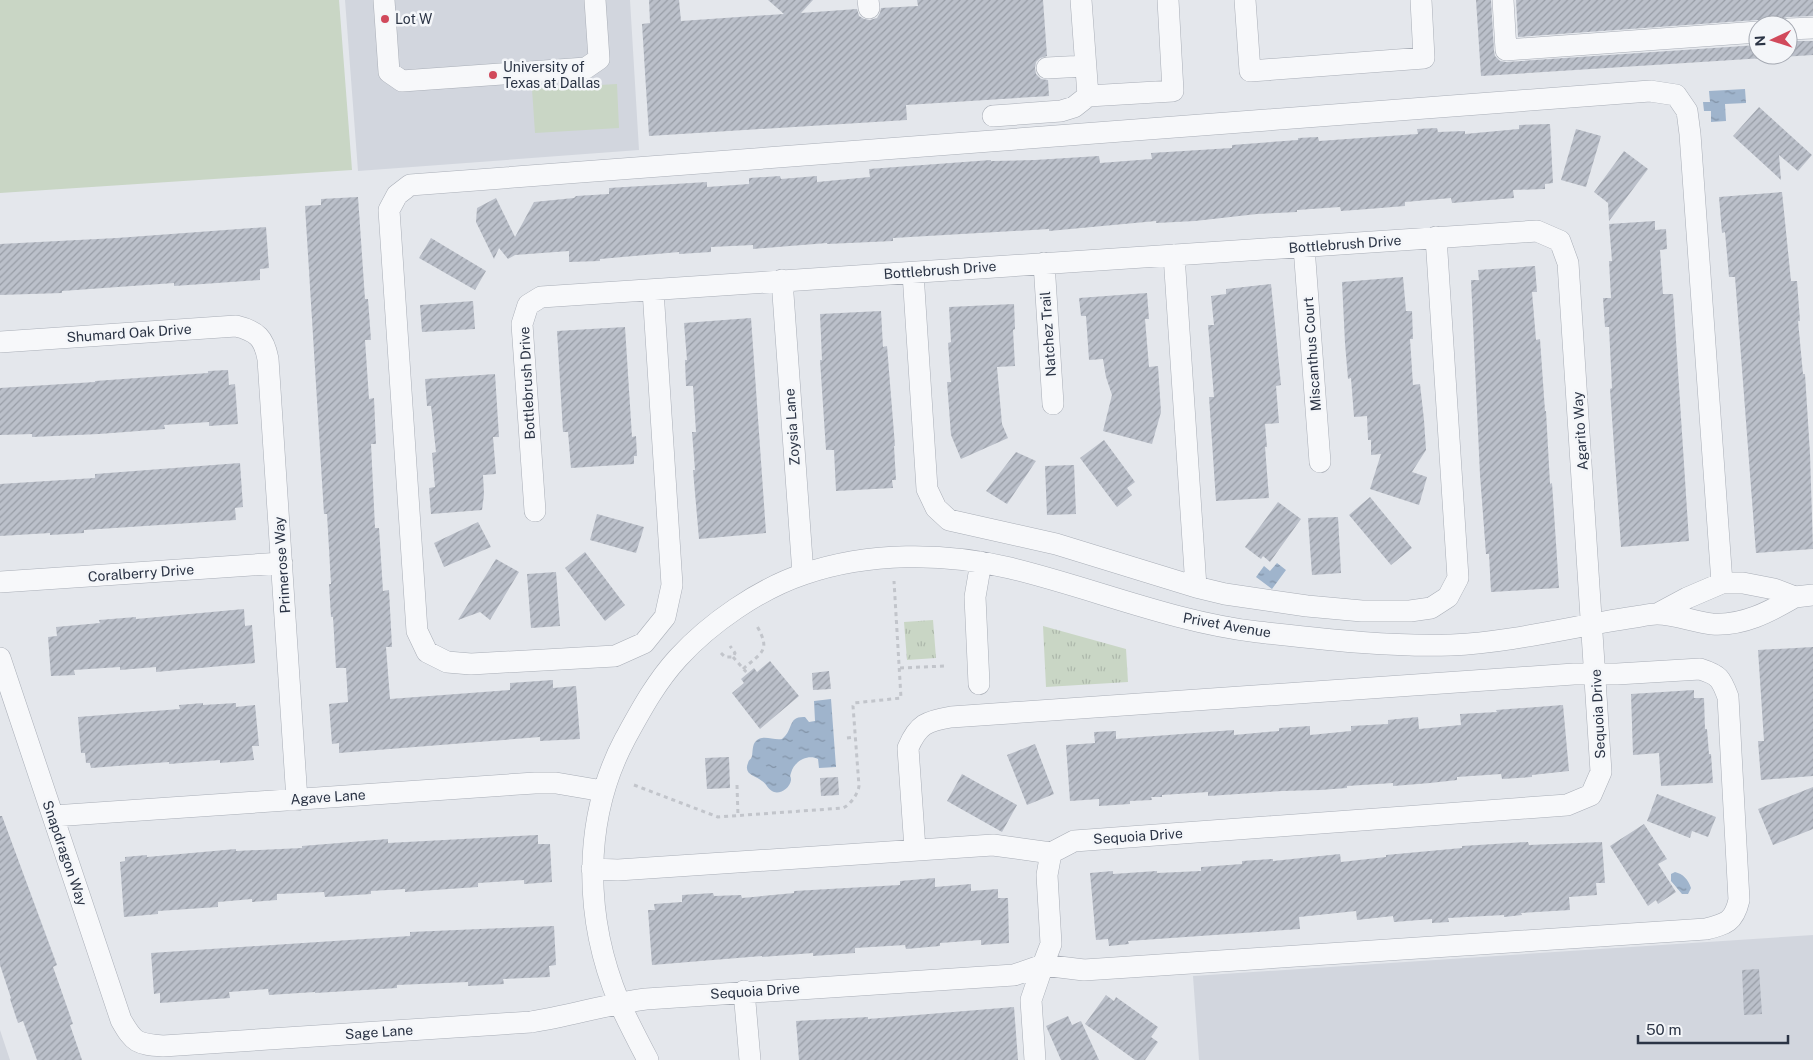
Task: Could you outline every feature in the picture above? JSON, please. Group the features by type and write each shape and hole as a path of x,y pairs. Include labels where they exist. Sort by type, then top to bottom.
{"street":[{"path":"384,0 389,72 402,80 586,68 598,59 595,0"},
{"path":"1080,0 1088,96"},
{"path":"993,116 1061,112 1074,108 1088,96 1173,91 1168,0"},
{"path":"1245,0 1250,71 1424,58 1420,0"},
{"path":"1503,0 1506,50 1748,33"},
{"path":"1798,29 1813,28"},
{"path":"1048,68 1085,66"},
{"path":"653,290 672,585 665,617 644,644 616,656 471,664 447,662 427,652 417,631 389,210 397,195 410,185 1650,91 1676,95 1687,112 1690,134 1722,583"},
{"name":"Bottlebrush Drive","path":"535,510 522,324 528,305 541,297 1537,231 1560,241"},
{"path":"913,273 927,489 936,508 949,520 1056,544 1196,587 1225,594 1307,606 1362,611 1410,611 1431,608 1448,597 1458,578 1436,237"},
{"name":"Agarito Way","path":"1560,241 1568,263 1592,623"},
{"name":"Miscanthus Court","path":"1304,247 1320,462"},
{"path":"1174,255 1196,587"},
{"name":"Natchez Trail","path":"1044,263 1052,404"},
{"name":"Zoysia Lane","path":"782,280 803,574"},
{"name":"Shumard Oak Drive","path":"0,342 236,326 256,333"},
{"name":"Primerose Way","path":"256,333 265,347 268,359 297,800"},
{"name":"Privet Avenue","path":"648,1060 619,1002 595,919 592,869 603,790 621,746 657,684 675,661 697,638 727,616 757,596 803,574 836,565 896,558 935,558 980,562 1010,568 1177,617 1211,625 1295,636 1453,645 1518,637 1659,613 1722,583 1743,583 1804,596"},
{"path":"979,684 975,597 980,562"},
{"name":"Coralberry Drive","path":"0,582 282,563"},
{"name":"Privet Avenue","path":"1659,613 1711,624 1730,623 1753,618 1804,596"},
{"name":"Sequoia Drive","path":"1051,853 1074,841 1567,805 1592,795 1601,772 1592,623"},
{"name":"Snapdragon Way","path":"0,658 121,1020 129,1034 138,1043"},
{"path":"915,849 908,748 913,736 923,724 935,720 951,717 1574,674 1595,675 1700,669 1712,673 1722,681 1728,697 1739,900 1736,912 1726,923 1706,929 1084,970 1042,965"},
{"name":"Agave Lane","path":"53,816 535,783 556,783 603,790"},
{"path":"592,869 618,870 993,845 1051,853 1047,875 1051,944 1031,1000 1035,1060"},
{"name":"Sequoia Drive","path":"619,1002 646,998 744,991 1014,975 1042,965"},
{"path":"744,991 750,1060"},
{"name":"Sage Lane","path":"138,1043 163,1046 531,1022 561,1018 619,1002"}],"path":[{"path":"634,785 718,817 843,808 848,806 858,790 854,703 901,698 894,581"},
{"path":"743,669 762,652 765,645 764,638 757,626"},
{"path":"730,646 735,654 733,657 748,674"},
{"path":"721,653 725,657 733,657"},
{"path":"900,668 945,666"},
{"path":"847,738 855,737"},
{"path":"737,785 738,816"}],"shaded area":[{"name":"University of Texas at Dallas","path":"345,0 630,0 639,150 358,171"},
{"path":"1813,935 1813,1060 1199,1060 1193,976"},
{"path":"0,1030 10,1060 0,1060"}],"green space":[{"path":"0,0 339,0 352,170 0,193"},
{"path":"617,84 619,128 535,133 532,89"},
{"path":"933,620 936,658 907,660 904,622"},
{"path":"1043,626 1126,649 1128,682 1046,687"}],"water":[{"path":"1745,89 1746,103 1725,104 1726,121 1711,122 1711,111 1704,111 1703,102 1710,102 1709,91"},
{"path":"1277,563 1286,570 1272,589 1256,577 1264,566 1270,571"},
{"path":"831,699 836,767 819,768 818,759 806,758 795,765 790,776 789,786 777,792 772,791 764,782 749,773 747,770 748,762 752,757 753,746 756,741 762,738 782,739 793,721 799,717 805,717 809,722 815,721 814,701"},
{"path":"1675,872 1685,877 1688,882 1691,888 1688,894 1682,894 1671,881 1671,874"}],"building":[{"path":"649,0 679,0 681,21 784,14 768,0 813,0 801,13 857,9 859,16 870,20 877,18 881,8 918,6 917,0 1043,0 1047,56 1040,58 1036,62 1035,68 1036,74 1041,79 1048,80 1049,96 906,105 907,120 649,136 642,24 650,23"},
{"path":"1476,0 1491,0 1494,51 1495,56 1500,61 1748,46 1748,59 1481,76"},
{"path":"1516,0 1813,0 1813,16 1748,15 1748,21 1518,37"},
{"path":"1798,41 1813,41 1813,55 1798,56"},
{"path":"1759,107 1812,155 1798,171 1779,155 1781,180 1733,136"},
{"path":"1550,124 1553,183 1545,184 1545,189 1513,190 1514,198 1452,203 1451,198 1405,202 1405,206 1368,209 1341,211 1340,207 1195,221 1156,223 1156,221 1049,231 1049,229 893,238 893,241 827,243 753,249 753,245 711,247 711,252 679,254 679,252 600,259 600,261 569,262 569,251 515,255 508,259 499,248 494,259 476,222 477,208 496,198 515,237 534,202 574,198 576,196 609,194 609,188 707,182 707,187 749,184 749,178 780,176 781,179 817,176 817,182 870,177 869,169 991,160 1035,160 1099,156 1100,163 1152,159 1151,153 1232,148 1232,145 1298,140 1298,138 1318,137 1319,141 1418,134 1417,129 1437,128 1438,132 1465,131 1465,134 1519,129 1519,125"},
{"path":"1576,129 1601,136 1586,187 1561,180"},
{"path":"1624,151 1648,169 1609,221 1608,203 1594,192"},
{"path":"1782,192 1791,281 1797,281 1800,321 1798,321 1803,374 1805,374 1810,454 1813,549 1756,553 1735,277 1729,277 1725,232 1722,233 1719,197"},
{"path":"358,197 365,299 368,299 371,340 365,340 369,399 374,398 376,444 371,444 375,528 379,528 383,591 389,590 392,647 386,647 390,699 510,690 510,683 553,680 553,688 576,686 580,739 540,741 540,737 339,753 339,743 332,744 329,704 348,702 346,668 336,668 333,617 331,617 327,514 324,514 305,206 321,205 321,199"},
{"path":"1655,221 1655,230 1666,229 1667,249 1660,250 1663,294 1673,294 1689,541 1621,547 1610,389 1612,388 1609,327 1605,327 1603,298 1611,298 1609,261 1612,261 1609,224"},
{"path":"266,227 269,268 260,269 260,280 174,286 174,283 62,291 62,293 0,295 0,244"},
{"path":"431,238 486,271 475,290 419,258"},
{"path":"1535,266 1537,292 1532,292 1536,340 1540,339 1559,588 1491,592 1489,554 1486,554 1480,475 1471,280 1479,280 1478,270"},
{"path":"1403,277 1406,311 1412,311 1413,339 1410,339 1413,385 1420,384 1424,420 1426,450 1412,472 1427,477 1419,505 1370,489 1381,454 1371,455 1371,440 1368,440 1367,416 1354,417 1351,378 1348,379 1345,343 1342,282"},
{"path":"1271,284 1281,385 1276,386 1279,423 1265,424 1269,498 1216,501 1209,397 1214,397 1208,325 1214,325 1211,296 1226,294 1226,289"},
{"path":"1147,293 1149,319 1145,319 1149,367 1158,366 1161,412 1152,444 1103,431 1112,395 1103,359 1089,360 1086,316 1081,316 1079,298"},
{"path":"473,301 475,329 422,332 420,305"},
{"path":"1014,304 1015,366 997,367 1002,424 1008,438 961,459 951,435 947,382 951,382 948,343 951,342 949,307"},
{"path":"881,311 883,347 887,346 896,480 892,480 893,488 836,491 834,450 826,450 820,360 822,360 820,314"},
{"path":"751,318 766,533 699,539 693,470 695,470 692,432 696,432 693,386 686,386 685,360 687,360 684,323"},
{"path":"625,327 632,437 636,436 637,456 634,456 634,464 571,468 568,432 563,432 557,331"},
{"path":"228,370 229,385 235,384 238,424 209,426 209,422 164,425 165,429 99,434 32,437 32,434 0,435 0,388"},
{"path":"495,374 499,437 493,437 496,474 483,475 484,494 482,510 431,514 429,488 435,487 432,453 436,452 431,406 427,406 425,379"},
{"path":"1104,440 1135,482 1127,488 1132,495 1117,507 1080,458"},
{"path":"1016,452 1036,461 1007,504 986,491"},
{"path":"240,463 243,507 235,508 236,520 84,530 84,533 0,536 0,484 95,478 95,474"},
{"path":"1074,465 1076,514 1047,515 1045,466"},
{"path":"1370,497 1412,548 1391,565 1349,515"},
{"path":"1278,502 1301,519 1270,562 1263,556 1261,559 1245,547"},
{"path":"597,514 644,527 636,553 590,540"},
{"path":"1338,517 1341,573 1312,575 1308,518"},
{"path":"478,522 491,547 444,567 434,543"},
{"path":"585,552 625,605 605,621 565,568"},
{"path":"496,559 519,572 490,620 480,612 458,620"},
{"path":"556,572 560,626 531,628 527,574"},
{"path":"244,609 245,626 252,625 255,663 156,672 156,667 120,670 120,667 74,670 75,675 51,676 48,637 57,636 56,627 100,623 99,620 136,617 136,619"},
{"path":"1813,647 1813,776 1761,780 1758,741 1764,741 1758,650"},
{"path":"770,661 799,696 760,729 732,693 744,683 741,679 754,668 757,672"},
{"path":"829,671 831,689 813,690 812,673"},
{"path":"1694,690 1694,698 1704,698 1705,729 1707,729 1709,754 1711,754 1713,783 1661,786 1659,753 1633,755 1631,694"},
{"path":"203,703 203,705 236,703 236,707 255,705 259,746 252,746 254,760 220,763 220,760 169,764 169,762 91,768 90,763 86,763 85,753 81,753 78,717 180,709 179,705"},
{"path":"1563,705 1569,771 1532,775 1532,777 1502,779 1501,774 1457,777 1457,780 1393,786 1393,783 1320,790 1208,796 1208,792 1162,795 1162,797 1151,797 1152,800 1130,801 1130,804 1099,806 1099,799 1070,801 1066,745 1095,743 1094,732 1116,731 1116,739 1234,730 1234,735 1279,731 1279,728 1310,726 1310,735 1351,731 1351,726 1388,724 1388,720 1418,717 1419,729 1461,725 1460,714"},
{"path":"1035,744 1054,794 1027,805 1007,755"},
{"path":"729,757 730,788 707,789 705,758"},
{"path":"962,774 1017,805 1002,832 947,801"},
{"path":"838,777 839,795 821,796 820,778"},
{"path":"1813,787 1813,829 1773,845 1758,809"},
{"path":"1657,794 1716,817 1708,837 1692,831 1690,838 1647,821"},
{"path":"0,816 2,816 57,965 53,967 73,1024 70,1025 82,1060 37,1060 23,1021 18,1023 0,965"},
{"path":"1644,824 1667,859 1658,864 1676,892 1658,904 1656,900 1648,906 1610,846"},
{"path":"538,835 538,844 550,844 552,882 524,884 524,880 478,883 478,887 405,892 405,889 371,891 371,894 325,897 324,892 277,894 277,900 252,902 252,899 218,902 218,907 158,911 158,914 124,917 120,862 125,861 125,857 147,855 147,857 236,849 236,851 302,848 302,846 388,839 388,843"},
{"path":"1528,842 1529,845 1602,842 1605,883 1596,883 1597,895 1569,897 1570,910 1521,913 1522,915 1504,917 1504,915 1448,918 1449,922 1432,923 1432,919 1394,922 1393,916 1357,920 1356,911 1299,917 1300,929 1128,941 1129,944 1109,946 1108,939 1096,940 1090,873 1113,871 1113,874 1201,871 1201,867 1242,864 1242,861 1273,859 1273,861 1340,854 1341,862 1386,857 1386,855 1462,848 1462,846"},
{"path":"935,878 935,887 971,884 971,891 998,889 998,898 1008,898 1009,943 981,945 981,940 940,943 940,946 906,949 905,945 855,948 855,953 813,956 813,953 762,956 652,965 648,910 655,910 654,904 682,902 682,895 713,893 714,896 741,895 742,898 794,893 794,891 900,885 900,881"},
{"path":"554,926 556,965 549,966 550,977 503,979 504,984 468,986 468,982 397,985 397,988 269,995 268,989 229,992 230,998 160,1003 160,993 154,994 151,953 410,936 410,932"},
{"path":"1759,969 1762,1014 1744,1015 1742,970"},
{"path":"1106,995 1114,1001 1116,997 1158,1027 1151,1037 1158,1042 1145,1060 1135,1060 1085,1024"},
{"path":"1014,1007 1018,1060 799,1060 796,1021 868,1017 868,1019"},
{"path":"1068,1016 1072,1025 1081,1021 1099,1060 1061,1060 1046,1026"}],"place":[{"name":"Lot W","path":"385,19"},
{"name":"University of Texas at Dallas","path":"493,75"}]}
